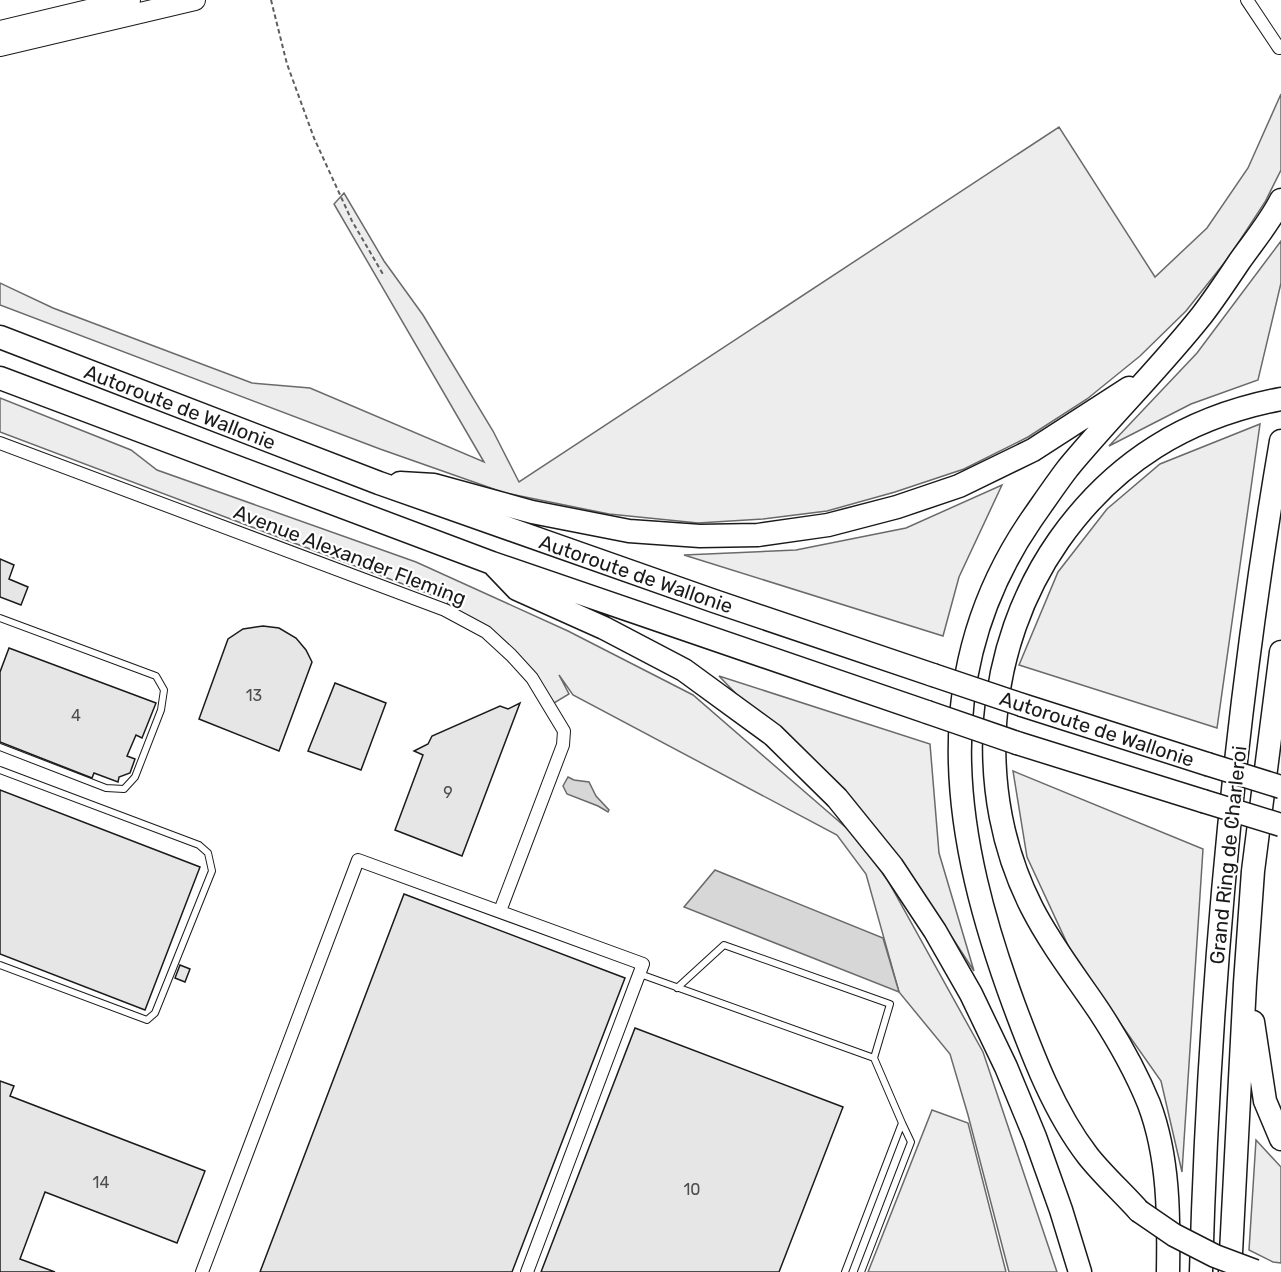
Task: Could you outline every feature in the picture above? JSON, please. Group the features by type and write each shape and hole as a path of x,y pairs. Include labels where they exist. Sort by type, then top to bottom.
{"highway":[{"path":"1258,1272 1215,1256 1174,1235 1139,1211 1088,1156 1061,1113 1026,1037 999,963 979,893 966,833 958,759 962,701 969,656 997,577 1029,523 1067,470 1201,315 1281,200"},
{"name":"Autoroute de Wallonie","path":"0,338 379,483 714,601 1022,705 1281,787"},
{"path":"379,483 434,485 532,512 629,531 700,536 758,535 828,525 897,507 959,486 1033,450 1151,374"},
{"name":"Autoroute de Wallonie","path":"0,378 492,563 1017,743 1281,825"},
{"path":"1168,1272 1166,1186 1161,1147 1149,1106 1117,1040 1060,955 1032,908 1014,866 1001,816 994,763 995,709 1002,667 1027,595 1046,558 1073,521 1100,491 1131,462 1164,440 1209,418 1258,403 1281,399"},
{"name":"Grand Ring de Charleroi","path":"1202,1272 1215,992 1226,868 1245,692 1281,441"},
{"path":"492,563 517,590 604,628 684,670 773,735 837,798 892,866 935,931 971,993 1006,1067 1035,1137 1080,1272"},
{"name":"Grand Ring de Charleroi","path":"1230,1272 1245,983 1254,871 1280,675 1281,652"},
{"path":"1245,983 1261,1084 1271,1119 1281,1139"}],"main road":[{"path":"0,31 130,0"},
{"path":"0,46 195,0"}],"street":[{"path":"1247,0 1279,48"},
{"name":"Avenue Alexander Fleming","path":"0,443 445,610 486,632 511,655 532,678 564,731 563,745 500,911"},
{"path":"202,1272 358,860 643,964 527,1272"}],"lane":[{"path":"0,618 156,676 164,690 161,710 135,777 124,789 106,788 0,747"},
{"path":"0,770 199,845 208,853 212,871 155,1013 147,1020 0,965"},
{"path":"677,988 724,945 890,1004 874,1058 911,1142 861,1272"},
{"path":"639,974 874,1058"},
{"path":"845,1272 902,1123"}],"path":[{"path":"271,0 287,64 314,138 352,221 384,276"}],"shaded area":[{"path":"1281,94 1281,170 1265,202 1229,257 1186,311 1140,356 1087,399 1028,437 964,469 827,511 763,519 698,523 609,514 505,493 380,449 0,305 0,283 53,308 252,383 310,388 484,462 334,204 344,193 384,261 423,315 493,431 519,482 1059,127 1155,277 1207,228 1248,168"},
{"path":"1281,241 1281,283 1258,380 1191,404 1109,446 1197,353"},
{"path":"0,398 131,450 157,470 416,562 568,631 693,695 850,831 887,879 983,1052 1057,1272 1009,1272 950,1054 899,992 866,874 837,835 573,695 559,675 569,694 549,706 511,655 445,610 450,596 440,598 0,432"},
{"path":"1260,424 1217,728 1019,665 1058,572 1107,509 1160,464"},
{"path":"1002,485 959,577 943,636 684,555 796,550 906,528"},
{"path":"719,676 930,744 939,853 974,971 914,879"},
{"path":"1013,771 1203,849 1182,1172 1161,1081 1073,956 1027,857"},
{"path":"568,777 589,782 596,796 609,810 608,812 567,794 563,786"},
{"path":"715,870 883,938 899,992 684,907"},
{"path":"932,1110 968,1123 1006,1272 868,1272"},
{"path":"1256,1140 1281,1167 1281,1263 1273,1262 1249,1250"}],"building":[{"path":"0,559 14,565 9,579 28,587 21,605 0,597"},
{"path":"263,626 279,628 296,638 312,662 279,751 199,719 228,639 243,629"},
{"path":"9,648 156,703 142,738 136,735 127,756 135,759 130,773 119,777 118,782 94,773 92,778 0,742 0,672"},
{"path":"335,683 386,703 361,770 308,751"},
{"path":"520,703 462,856 395,830 423,755 414,751 428,744 432,736 500,706 508,709"},
{"path":"0,790 200,867 145,1010 0,954"},
{"path":"404,894 625,978 512,1272 260,1272"},
{"path":"180,965 190,969 185,982 175,978"},
{"path":"635,1028 843,1107 779,1272 541,1272"},
{"path":"0,1081 14,1086 10,1096 205,1171 177,1243 45,1192 20,1259 55,1272 0,1272"}]}
